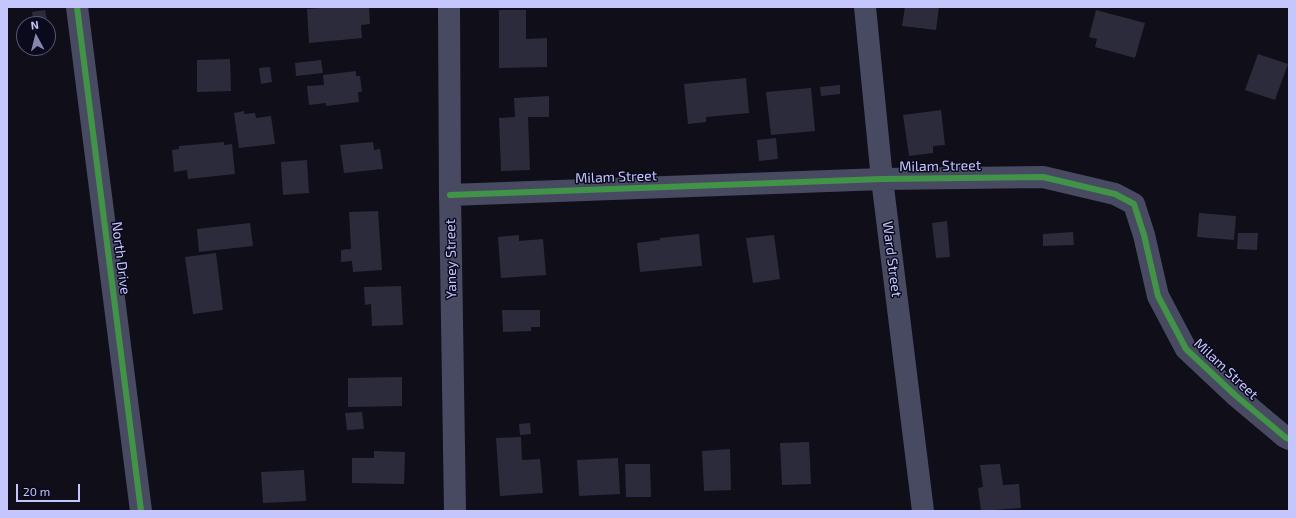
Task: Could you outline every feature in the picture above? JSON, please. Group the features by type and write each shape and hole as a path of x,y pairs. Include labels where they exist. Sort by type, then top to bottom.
{"street":[{"name":"North Drive","path":"78,7 141,511"},
{"name":"Yaney Street","path":"449,7 450,195 455,511"},
{"name":"Ward Street","path":"865,7 882,178 923,511"},
{"name":"Milam Street","path":"450,195 882,178 1043,177 1115,194 1134,204 1144,235 1158,296 1186,349 1235,395 1289,439"}],"building":[{"path":"369,7 370,24 361,25 362,38 309,43 307,9"},
{"path":"905,7 939,7 936,30 902,26"},
{"path":"45,10 46,16 33,16 32,12"},
{"path":"499,10 526,10 526,39 547,38 547,67 499,68"},
{"path":"1096,10 1145,23 1135,58 1095,47 1097,39 1089,37"},
{"path":"1258,54 1288,64 1275,100 1245,90"},
{"path":"230,59 231,91 197,92 197,60"},
{"path":"321,60 323,73 296,76 295,63"},
{"path":"270,67 272,82 261,84 259,68"},
{"path":"356,71 356,76 360,76 362,92 358,92 359,102 326,106 326,103 309,105 307,86 324,85 323,75"},
{"path":"746,78 749,113 706,117 706,122 688,124 684,84"},
{"path":"840,85 840,94 821,96 820,87"},
{"path":"811,88 815,131 771,135 766,92"},
{"path":"549,96 549,117 528,117 530,170 501,171 499,118 515,117 514,98"},
{"path":"941,110 945,145 933,146 933,153 909,156 903,115"},
{"path":"244,111 244,114 255,113 256,118 271,116 275,144 239,148 234,113"},
{"path":"776,138 778,159 759,161 757,140"},
{"path":"224,142 224,145 232,144 235,174 188,179 187,170 174,172 172,150 179,149 179,146"},
{"path":"373,142 374,150 380,149 383,169 344,173 340,145"},
{"path":"307,160 309,193 283,195 281,162"},
{"path":"378,211 382,270 353,272 352,261 341,262 341,250 351,249 349,212"},
{"path":"1199,213 1236,216 1234,240 1197,237"},
{"path":"947,221 950,257 936,258 932,223"},
{"path":"250,223 253,246 199,252 197,229"},
{"path":"1073,232 1074,245 1043,246 1043,234"},
{"path":"1238,233 1258,233 1257,250 1237,249"},
{"path":"699,234 702,266 640,272 637,243 660,240 660,238"},
{"path":"519,235 519,241 543,239 546,275 501,278 498,237"},
{"path":"774,235 780,279 753,283 746,238"},
{"path":"216,253 223,310 193,314 185,257"},
{"path":"401,286 403,325 372,326 371,304 365,305 364,287"},
{"path":"502,310 540,310 540,327 531,327 531,331 503,332"},
{"path":"402,377 402,406 348,407 348,378"},
{"path":"362,412 364,429 347,430 345,413"},
{"path":"530,423 531,434 520,435 519,424"},
{"path":"521,437 522,460 540,459 543,493 500,496 496,438"},
{"path":"809,442 811,484 782,485 780,443"},
{"path":"730,449 731,490 704,491 702,451"},
{"path":"374,451 405,452 404,484 352,483 352,458 374,458"},
{"path":"618,458 620,494 579,496 577,460"},
{"path":"625,464 650,464 651,497 626,497"},
{"path":"1000,464 1003,485 1019,484 1021,508 981,511 978,488 983,487 980,465"},
{"path":"304,470 306,501 263,503 261,472"}],"cycle path":[{"path":"77,7 141,511"},
{"path":"450,195 882,179 1043,177 1115,194 1134,204 1144,235 1158,296 1186,349 1235,395 1289,439"}]}
